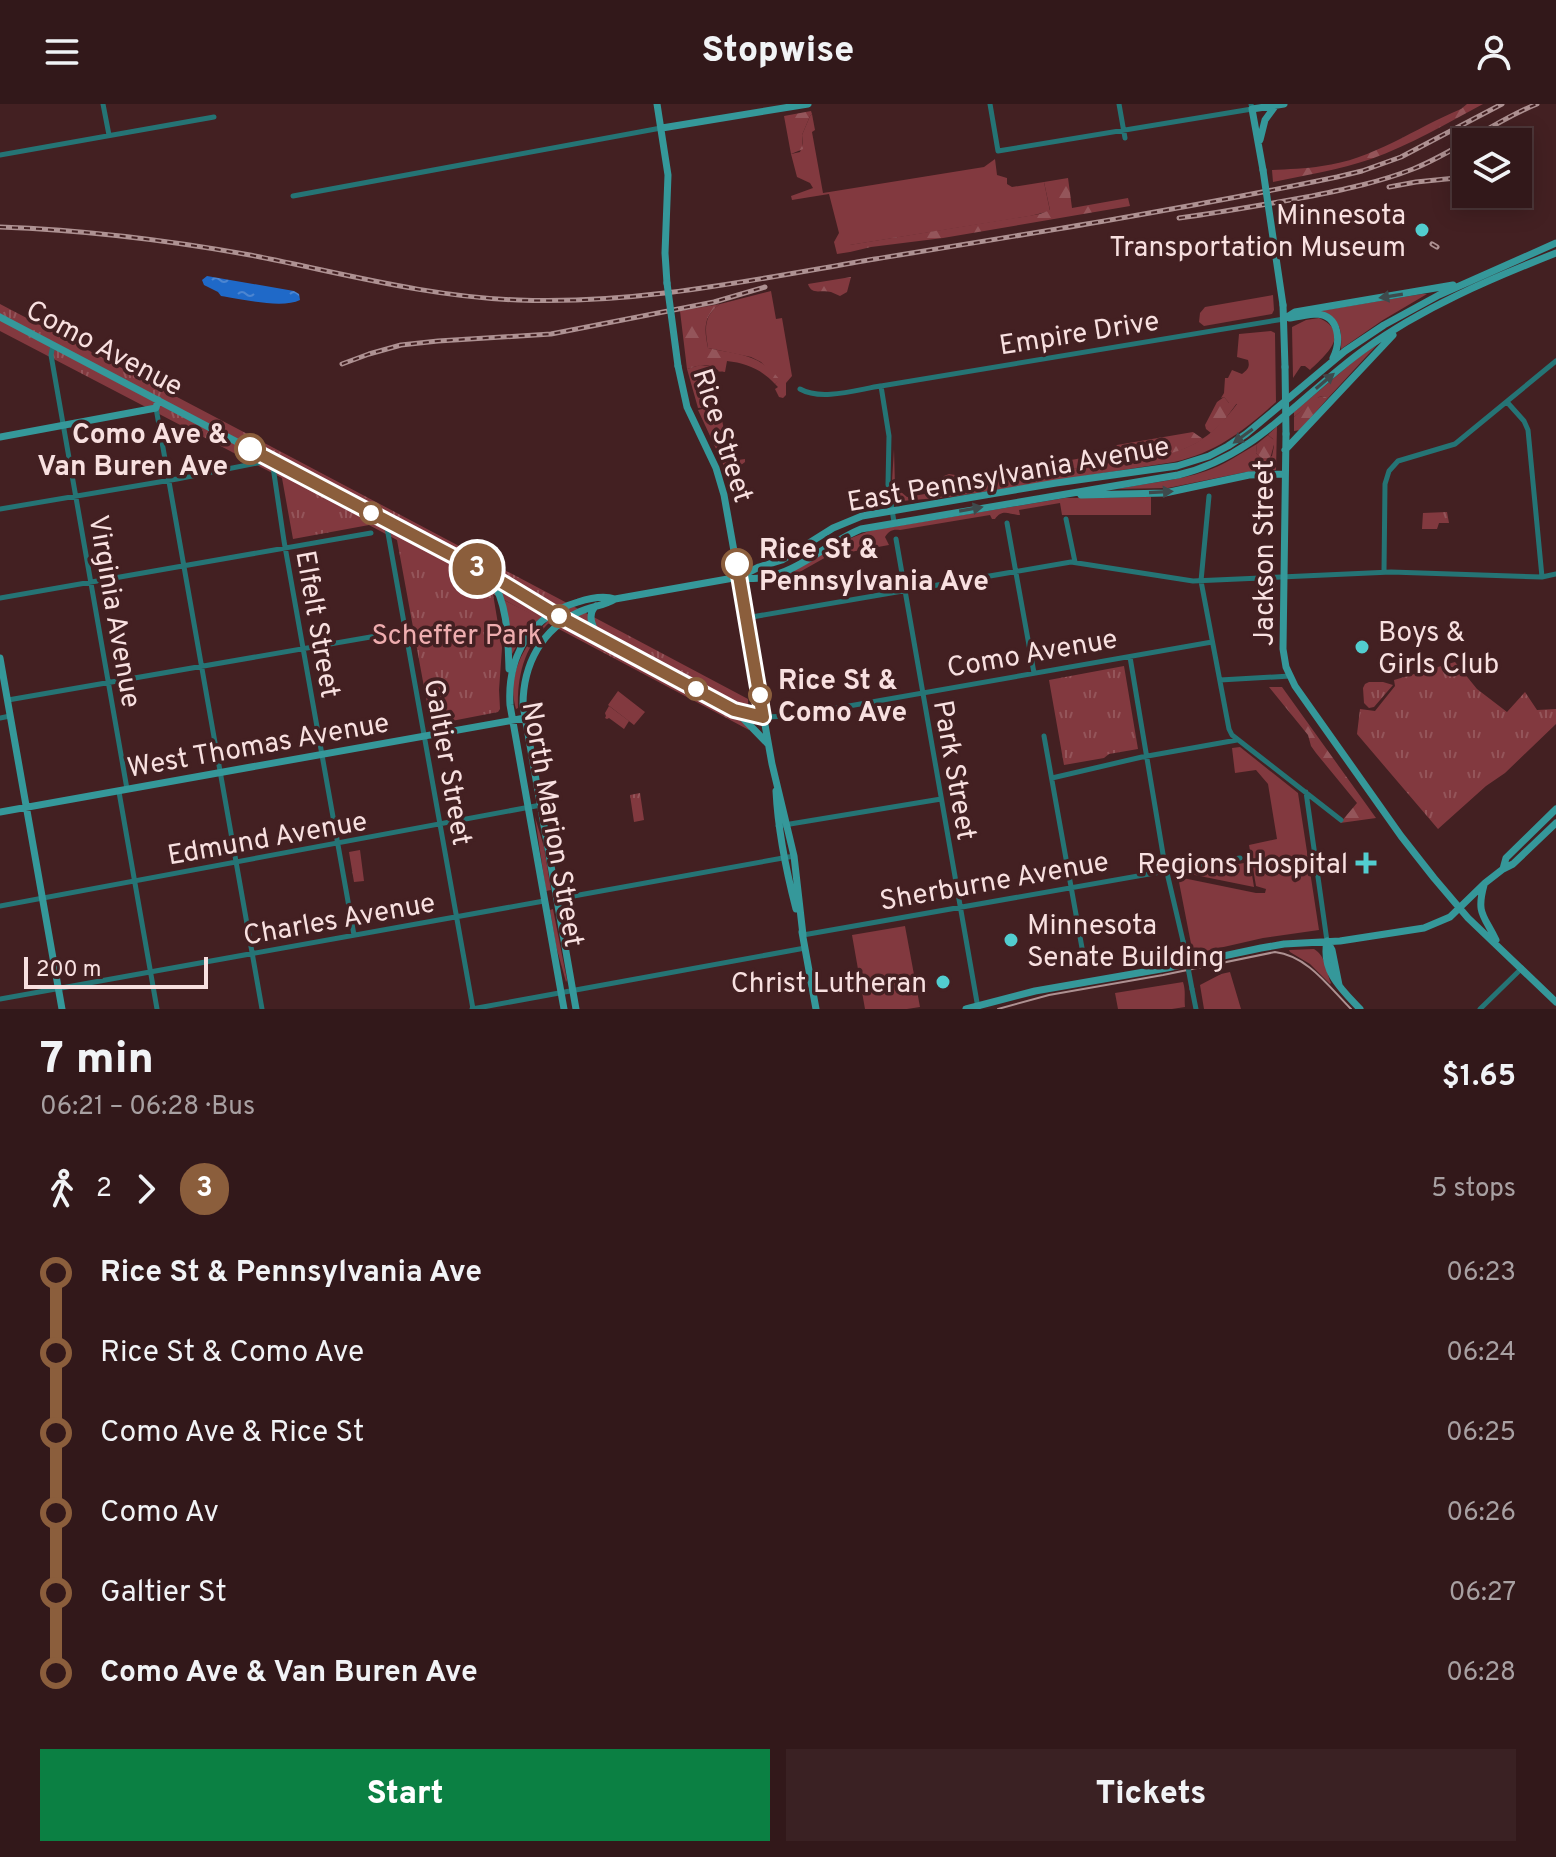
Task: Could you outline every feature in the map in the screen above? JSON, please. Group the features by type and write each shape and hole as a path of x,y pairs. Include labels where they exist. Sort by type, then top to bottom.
{"main road":[{"name":"Rice Street","path":"657,104 668,175 665,253 678,366 687,407 722,487 768,744 794,856 816,1009"},
{"path":"662,128 808,104"},
{"path":"1252,106 1280,105"},
{"path":"1259,146 1265,120 1280,105"},
{"name":"Jackson Street","path":"1252,106 1284,319 1283,649 1286,667 1300,696 1401,836 1459,908 1556,1002"},
{"name":"East Pennsylvania Avenue","path":"739,577 782,560 843,523 862,516 1166,468 1199,460 1238,440 1324,368 1384,325 1468,281 1556,243"},
{"name":"East Pennsylvania Avenue","path":"739,577 762,578 777,574 844,535 861,529 1178,475 1221,461 1259,438 1352,359 1402,325 1556,253"},
{"path":"1284,319 1295,312 1468,281"},
{"path":"1284,319 1319,314 1331,320 1337,332 1337,350 1324,368"},
{"name":"Como Avenue","path":"0,317 157,404 272,460 489,575 734,710 763,717"},
{"path":"1285,450 1402,325"},
{"path":"0,437 157,404"},
{"path":"1055,495 1165,493 1249,475 1285,474"},
{"path":"489,575 501,601 510,681"},
{"path":"565,619 615,599 739,577"},
{"path":"553,613 583,600 606,596 615,599"},
{"path":"596,606 591,616 598,637"},
{"name":"North Marion Street","path":"553,613 535,627 515,659 510,681 510,705 564,1009"},
{"name":"North Marion Street","path":"565,619 546,637 531,660 524,688 525,718 576,1009"},
{"path":"0,658 62,1009"},
{"path":"734,710 768,744"},
{"name":"West Thomas Avenue","path":"0,812 525,718"},
{"name":"Rice Street","path":"775,779 778,826 803,935"},
{"path":"1503,869 1506,858 1556,809"},
{"path":"966,1009 1048,988 1261,948 1340,941 1424,928 1450,917 1556,823"},
{"path":"1485,883 1480,907 1499,946"},
{"path":"1327,941 1341,989 1360,1009"}],"street":[{"path":"103,104 109,135"},
{"path":"990,104 998,151 1252,106"},
{"path":"1119,104 1125,138"},
{"path":"0,155 214,117"},
{"path":"293,196 662,128"},
{"name":"Empire Drive","path":"800,389 809,395 821,395 1284,319"},
{"name":"Virginia Avenue","path":"53,345 51,355 108,683 134,881 157,1009"},
{"path":"1384,572 1385,484 1389,471 1398,461 1455,444 1556,361"},
{"path":"881,386 889,436 888,484 894,522"},
{"path":"1507,402 1528,430 1542,577"},
{"path":"157,404 262,1009"},
{"path":"0,509 272,460"},
{"name":"Elfelt Street","path":"272,460 354,935"},
{"path":"1209,496 1201,581 1229,729 1238,740 1341,820"},
{"path":"1066,519 1075,562"},
{"name":"Galtier Street","path":"386,521 472,1009"},
{"path":"1007,523 1034,673"},
{"path":"0,598 371,533"},
{"name":"Park Street","path":"896,539 978,1008"},
{"path":"746,618 1075,562 1193,581 1384,572 1542,577 1556,574"},
{"path":"7,700 405,631"},
{"name":"Como Avenue","path":"763,717 792,716 1212,642"},
{"path":"1130,657 1167,870 1196,1009"},
{"path":"1220,680 1290,676"},
{"path":"0,718 10,716"},
{"path":"1044,736 1084,959"},
{"path":"1052,778 1146,756 1238,740"},
{"path":"1305,791 1327,941"},
{"path":"778,826 941,799"},
{"name":"Edmund Avenue","path":"0,906 541,805"},
{"path":"557,899 794,856"},
{"name":"Sherburne Avenue","path":"803,935 1240,858"},
{"name":"Charles Avenue","path":"0,999 544,901"},
{"path":"472,1009 805,948"},
{"path":"1480,1009 1522,968"}],"green space":[{"path":"1467,104 1483,104 1414,141 1371,159 1273,182 1272,170 1316,167 1358,157"},
{"path":"811,111 802,135 803,149 791,154 784,116"},
{"path":"812,114 815,130 812,132 823,193 984,167 995,159 997,175 1007,178 1007,184 1012,187 1044,182 1050,211 850,245 850,252 837,254 834,242 839,233 829,194 792,200 791,196 813,188 810,183 797,177 791,154 800,152 802,135"},
{"path":"1068,178 1072,208 1128,198 1130,206 850,252 849,245 1040,214 1050,210 1044,182"},
{"path":"851,277 847,292 840,296 814,291 808,284"},
{"path":"771,291 776,319 782,318 792,376 786,383 783,398 775,389 779,380 761,362 708,348 706,335 708,318 720,304"},
{"path":"1427,294 1341,349 1338,325 1319,311"},
{"path":"1273,295 1272,314 1204,326 1199,322 1200,313 1205,307"},
{"name":"Scheffer Park","path":"0,304 748,699 749,730 493,594 502,648 500,709 498,712 431,725 397,540 369,525 293,539 282,478 0,331"},
{"path":"720,304 710,313 706,323 708,348 756,360 780,380 775,384 759,371 734,362 727,361 725,372 704,365 687,369 680,311"},
{"path":"1319,318 1334,330 1333,344 1310,370 1301,366 1293,378 1292,327"},
{"path":"1275,333 1276,402 1241,431 1203,453 1174,462 950,497 901,501 895,497 892,481 894,449 895,487 907,497 1114,464 1183,449 1209,434 1237,404 1221,398 1225,378 1232,370 1242,374 1249,366 1248,360 1237,357 1239,334"},
{"path":"1377,345 1328,398 1319,397 1294,417 1294,412"},
{"path":"710,366 731,461 745,459 736,469 738,474 734,478 730,479 698,410 708,407 698,408 687,369"},
{"path":"1224,397 1229,403 1237,403 1211,433 1205,425 1217,402"},
{"path":"1316,398 1328,398 1300,430 1294,431 1294,417"},
{"path":"1277,426 1276,470 1246,472 1168,488 1117,489 1206,471 1257,444 1256,453 1264,460 1272,456 1273,439 1268,435"},
{"path":"1193,432 1203,439 1171,453 1067,470 1065,461 1111,453 1117,445"},
{"path":"1268,435 1275,441 1270,459 1264,460 1256,453 1257,444"},
{"path":"1017,469 1019,474 1016,478 976,486 974,478 977,475"},
{"path":"949,474 967,480 967,486 945,491 940,482"},
{"path":"1151,497 1151,515 1062,515 1060,503 1019,510 1020,515 1004,513 995,519 990,515 893,530 885,537 889,545 828,556 789,578 776,583 775,579 847,540 873,530 1065,498"},
{"path":"1447,512 1449,523 1439,523 1437,529 1422,529 1423,513"},
{"path":"504,600 540,618 524,634 512,654"},
{"path":"551,621 535,640 524,661 516,709 513,685 519,661 531,640"},
{"path":"1455,662 1477,689 1507,712 1525,692 1537,710 1556,709 1556,724 1505,773 1438,829 1357,734 1360,709 1375,711 1395,686 1394,680"},
{"path":"1124,666 1138,749 1064,765 1049,680"},
{"path":"1369,682 1393,685 1374,707 1369,708 1364,703 1363,688"},
{"path":"1269,687 1282,687 1376,818 1340,823 1357,803 1316,753 1308,735"},
{"path":"618,691 645,712 634,725 608,705"},
{"path":"609,706 629,721 624,729 605,718"},
{"path":"1240,747 1298,793 1319,930 1263,938 1193,954 1178,877 1256,893 1265,893 1266,889 1256,886 1249,845 1277,839 1268,784 1256,770 1235,773 1232,748"},
{"path":"640,793 644,820 634,822 630,795"},
{"path":"535,817 551,890 546,891"},
{"path":"360,850 364,881 354,882 349,852"},
{"path":"1250,862 1254,887 1185,873"},
{"path":"553,909 566,982 556,946 550,910"},
{"path":"905,926 920,1007 865,1009 852,935"},
{"path":"1314,949 1323,960 1330,984 1310,964 1289,950"},
{"path":"1230,972 1241,1009 1204,1009 1200,985"},
{"path":"1183,982 1185,1007 1118,1009 1115,993"}],"water":[{"path":"207,276 294,291 299,294 300,300 283,304 221,296 204,285 202,280"}],"tram line":[{"path":"998,1009 1049,995 1275,952 1308,966 1351,1009"}],"railway":[{"path":"0,227 94,233 188,245 450,294 518,300 608,299 742,282 1106,221 1337,177 1401,157 1502,104"},
{"path":"1179,218 1312,196 1388,178 1429,162 1537,104"},
{"path":"1389,187 1452,178"},
{"path":"1432,244 1437,247"},
{"path":"342,364 401,345 551,334 714,302 765,287"}],"bus line":[{"name":"3","path":"250,449 495,578 553,613 734,710 763,717 737,564"}],"place":[{"name":"Minnesota Transportation Museum","path":"1422,230"},
{"name":"Como Ave & Van Buren Ave","path":"250,449"},
{"name":"Rice St & Pennsylvania Ave","path":"737,564"},
{"name":"Boys & Girls Club","path":"1362,647"},
{"name":"Rice St & Como Ave","path":"760,695"},
{"name":"Regions Hospital","path":"1366,863"},
{"name":"Minnesota Senate Building","path":"1011,940"},
{"name":"Christ Lutheran","path":"943,982"}]}
